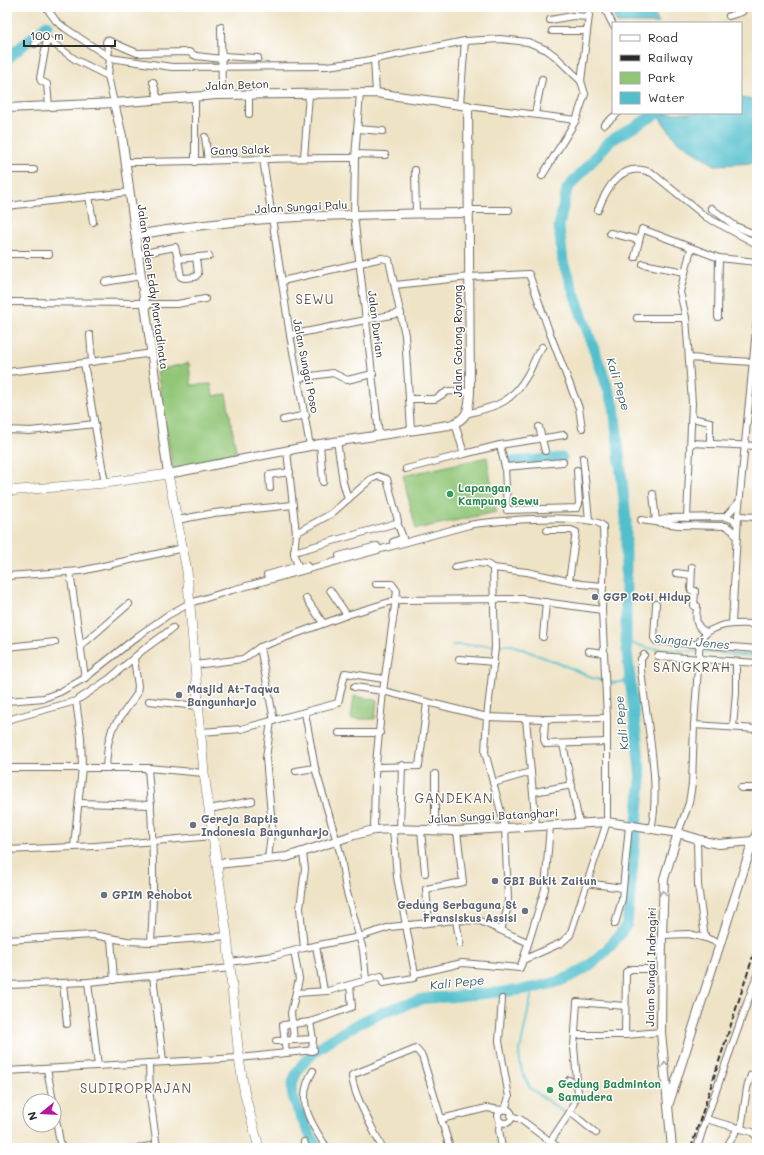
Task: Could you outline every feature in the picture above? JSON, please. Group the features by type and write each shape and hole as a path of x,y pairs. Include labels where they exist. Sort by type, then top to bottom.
{"main road":[{"name":"Jalan Beton","path":"7,108 114,103 222,95 308,95 360,93 376,93 464,105"},
{"name":"Jalan Raden Eddy Martadinata","path":"114,103 122,136 168,474"},
{"name":"Jalan Gotong Royong","path":"464,105 469,212 470,392 469,409 466,414"},
{"name":"Jalan Sungai Palu","path":"136,234 191,225 272,219 469,212"},
{"path":"7,491 106,483 168,474 320,444 455,423 466,414"},
{"path":"168,474 187,570 204,773 231,965 239,1058 245,1095 259,1148"},
{"name":"Jalan Sungai Batanghari","path":"217,864 268,859 303,853 374,830 396,829 457,831 579,822 607,822 678,833 696,839 720,844 753,842"},
{"name":"Jalan Sungai Indragiri","path":"672,1148 669,1103 661,1032 662,935 664,879 678,833"},
{"path":"669,1103 753,842"},
{"path":"740,843 750,853"}],"street":[{"path":"46,7 56,22 108,57 172,67 327,66 374,59 465,41 500,39 528,42 548,50 581,80 584,87 584,100 576,120 542,176"},
{"path":"581,80 590,7"},
{"path":"604,7 612,23"},
{"path":"730,16 742,12 745,7"},
{"path":"550,20 573,16 588,17"},
{"path":"221,27 222,95"},
{"path":"552,31 586,31"},
{"path":"35,44 42,38 47,39 76,60 108,76"},
{"path":"47,39 40,78 47,84 49,106"},
{"path":"114,103 108,76 109,52 106,42 107,40 137,53 189,52 196,56 258,58"},
{"path":"465,41 464,105 576,120"},
{"path":"374,59 376,93"},
{"path":"535,114 542,79"},
{"path":"153,82 158,99"},
{"name":"Jalan Durian","path":"360,93 355,156 354,215 358,264 373,374 379,435"},
{"path":"249,95 249,114"},
{"path":"304,157 308,95"},
{"path":"195,97 196,162"},
{"path":"604,125 617,114"},
{"path":"357,129 383,130"},
{"path":"205,137 208,161"},
{"name":"Gang Salak","path":"125,162 196,162 385,155"},
{"name":"Jalan Sungai Poso","path":"263,159 290,335 306,415 310,446"},
{"path":"598,210 606,192 622,175 633,169 642,169 652,173 706,217 757,244"},
{"path":"7,170 34,170"},
{"path":"415,170 416,214"},
{"path":"7,206 129,192"},
{"path":"89,196 93,222"},
{"path":"710,208 735,226 757,235"},
{"path":"469,212 509,210"},
{"path":"634,256 643,229 692,249 719,258 757,262"},
{"path":"610,233 639,240"},
{"path":"139,254 175,248 181,277 184,278 195,277 198,274 196,257"},
{"path":"687,518 692,418 686,318 680,292 684,272 692,249"},
{"path":"7,254 49,254"},
{"path":"178,259 209,256"},
{"path":"282,281 386,258 389,260 405,335 411,430"},
{"path":"718,317 719,258"},
{"path":"643,264 684,272"},
{"path":"395,285 469,277 530,274 549,331 579,408 582,428"},
{"path":"106,282 142,276"},
{"path":"7,302 177,304 205,299"},
{"path":"290,335 401,313"},
{"path":"637,318 686,318"},
{"path":"732,623 737,524 757,319"},
{"path":"90,335 92,362"},
{"path":"466,414 490,407 513,396 527,375 542,347"},
{"path":"7,372 152,353"},
{"path":"689,358 754,358"},
{"path":"84,363 106,483"},
{"path":"298,378 333,373 347,380 373,374"},
{"path":"409,399 435,399 448,391 470,392"},
{"path":"283,420 306,415"},
{"path":"692,418 710,422 710,444"},
{"path":"455,423 464,454"},
{"path":"7,430 30,431 95,424"},
{"path":"539,427 545,451"},
{"path":"406,469 500,445 564,435"},
{"path":"337,441 343,482 348,499"},
{"path":"320,444 323,482"},
{"path":"691,444 757,446"},
{"path":"500,445 505,467 507,510 577,508 579,504 577,470"},
{"path":"287,451 296,533 294,552 298,566"},
{"path":"583,458 589,520"},
{"path":"505,467 563,462"},
{"path":"270,488 270,475 290,472"},
{"path":"267,575 298,566 302,567 403,539 387,479 383,476 371,479 331,514 296,533"},
{"path":"653,494 656,521"},
{"path":"725,517 739,502"},
{"path":"177,520 214,513 293,505"},
{"path":"738,516 757,516"},
{"path":"656,521 669,518 725,517 732,519 737,524"},
{"path":"7,701 44,698 60,692 85,678 138,636 168,615 190,603 315,566 469,525 514,520 556,519 589,520 598,522 602,526 602,610 607,718 607,822 586,883 576,919 567,939 523,960"},
{"path":"641,520 678,525 726,526 733,531 736,538"},
{"path":"294,552 398,522"},
{"path":"547,530 571,530 576,532 569,581"},
{"path":"7,576 70,572 119,563 183,548"},
{"path":"456,568 477,563 491,565 494,568 527,572 569,581 603,586"},
{"path":"692,567 691,590 695,591 694,606 697,606 696,623 700,629 706,632"},
{"path":"494,568 493,598 495,648 487,717 485,752 505,827 508,899 507,910 501,930"},
{"path":"70,572 82,644 85,678"},
{"path":"676,574 691,575"},
{"path":"374,830 384,679 397,591 394,586 376,584"},
{"path":"330,590 347,615"},
{"path":"306,598 323,623"},
{"path":"195,665 243,659 260,647 323,623 396,600 493,598 522,599 602,610"},
{"path":"543,637 546,602"},
{"path":"82,644 128,604"},
{"path":"656,604 654,640 699,646 757,649"},
{"path":"678,833 689,803 692,784 694,724 700,640 706,632 732,623 757,624"},
{"path":"7,720 76,701 134,659 143,650 173,628"},
{"path":"7,647 55,642"},
{"path":"260,647 272,721 266,758 272,826 268,859"},
{"path":"589,651 604,653"},
{"path":"644,655 641,660 641,669 654,788 654,812 649,829"},
{"path":"658,656 698,658 757,664"},
{"path":"459,658 494,662"},
{"path":"106,767 108,744 112,729 137,694 138,686 134,659"},
{"path":"732,727 736,693 736,662"},
{"path":"201,732 241,729 338,703 345,672 384,679"},
{"path":"354,687 383,691 427,704 487,717 526,719 607,718"},
{"path":"74,847 82,767 81,737 76,701"},
{"path":"149,702 198,706"},
{"path":"377,767 420,765 427,704"},
{"path":"305,713 315,768 338,841 344,867 346,889 363,950 366,979"},
{"path":"526,719 536,826"},
{"path":"545,719 545,743 563,744 607,742"},
{"path":"694,724 757,729"},
{"path":"339,733 380,733"},
{"path":"563,744 579,822"},
{"path":"296,993 324,992 350,986 364,982 366,979 381,976 383,984 414,978 415,974 396,871 396,829 402,766"},
{"path":"7,768 148,768 204,773"},
{"path":"148,768 153,842 154,895 151,942"},
{"path":"296,771 315,768"},
{"path":"493,783 531,772"},
{"path":"435,774 435,831"},
{"path":"534,792 572,786"},
{"path":"741,788 757,788"},
{"path":"209,809 252,801"},
{"path":"79,803 151,805"},
{"path":"415,974 462,963 520,968 527,942 536,921 545,888 550,825"},
{"path":"615,924 619,915 630,826"},
{"path":"753,842 757,829"},
{"path":"421,830 425,873"},
{"path":"428,922 426,889 463,882 457,831"},
{"path":"7,850 153,842 213,836"},
{"path":"696,839 698,885 706,938"},
{"path":"303,853 305,869 300,908 304,948"},
{"path":"586,883 623,888"},
{"path":"7,985 114,980 231,965 359,937 378,930 428,922 456,920 480,921 527,942"},
{"path":"456,920 460,944"},
{"path":"662,935 689,934 706,938 721,944"},
{"path":"7,940 93,935 105,936 111,939 151,942 227,936"},
{"path":"111,939 114,980"},
{"path":"316,946 324,992"},
{"path":"294,951 298,972 296,993 291,1014 294,1039"},
{"path":"625,1035 626,972 631,969 646,969"},
{"path":"697,1148 757,975"},
{"path":"153,976 163,1061"},
{"path":"88,982 98,1066"},
{"path":"63,983 66,1024"},
{"path":"286,1053 283,1025 310,1022 353,1006 350,986"},
{"path":"502,999 499,1045 509,1097 503,1110 498,1115 500,1122 498,1130 502,1148"},
{"path":"550,1142 570,1112 578,1093 575,1059 575,1035 578,1001 625,1006"},
{"path":"7,1071 163,1061 239,1058 313,1050 310,1022"},
{"path":"575,1035 625,1035 661,1032"},
{"path":"276,1041 313,1039"},
{"path":"382,1148 360,1100 352,1080 352,1075 408,1051 417,1050 422,1056 450,1148"},
{"path":"138,1148 157,1146 150,1097 149,1063"},
{"path":"47,1069 52,1093"},
{"path":"313,1071 305,1086 305,1103 312,1123 327,1148"},
{"path":"726,1148 739,1129 751,1075"},
{"path":"569,1080 578,1085"},
{"path":"441,1120 487,1108 509,1111 512,1116 520,1119 559,1148"},
{"path":"570,1112 596,1133"},
{"path":"500,1122 508,1122 512,1116"},
{"path":"706,1119 752,1132 757,1137"},
{"path":"58,1133 61,1148"}],"green space":[{"path":"189,363 191,385 211,384 213,396 226,394 237,456 173,471 157,370"},
{"name":"Lapangan Kampung Sewu","path":"487,457 496,512 416,529 403,476"},
{"path":"354,696 377,700 375,719 351,719"}],"water":[{"path":"610,7 650,7 658,22 617,22"},
{"path":"742,98 757,100 756,163 715,165 676,140 658,114 742,114"}],"waterway":[{"path":"7,59 47,25"},
{"name":"Kali Pepe","path":"318,1148 298,1111 292,1090 296,1074 307,1059 323,1045 363,1021 422,999 521,990 562,980 572,976 591,964 607,949 627,924 641,779 626,642 626,519 614,406 563,262 559,226 567,189 610,141 656,114"},
{"path":"508,462 562,458"},
{"name":"Sungai Jenes","path":"626,642 649,648 757,656"},
{"path":"452,645 512,645 592,678 612,683 630,681"},
{"name":"Kali Pepe","path":"531,995 532,989 542,986"},
{"path":"531,997 519,1055 522,1072 530,1088 566,1114"},
{"name":"Kali Pepe","path":"309,1147 315,1144"}],"railway":[{"path":"691,1148 757,944"}],"place":[{"name":"Lapangan Kampung Sewu","path":"450,494"},
{"name":"GGP Roti Hidup","path":"595,597"},
{"name":"Masjid At-Taqwa Bangunharjo","path":"179,695"},
{"name":"Gereja Baptis Indonesia Bangunharjo","path":"193,825"},
{"name":"GBI Bukit Zaitun","path":"495,881"},
{"name":"GPIM Rehobot","path":"104,895"},
{"name":"Gedung Serbaguna St Fransiskus Assisi","path":"525,911"},
{"name":"Gedung Badminton Samudera","path":"550,1090"}],"district":[{"name":"SEWU","path":"315,299"},
{"name":"SANGKRAH","path":"692,667"},
{"name":"GANDEKAN","path":"454,798"},
{"name":"SUDIROPRAJAN","path":"136,1088"}]}
